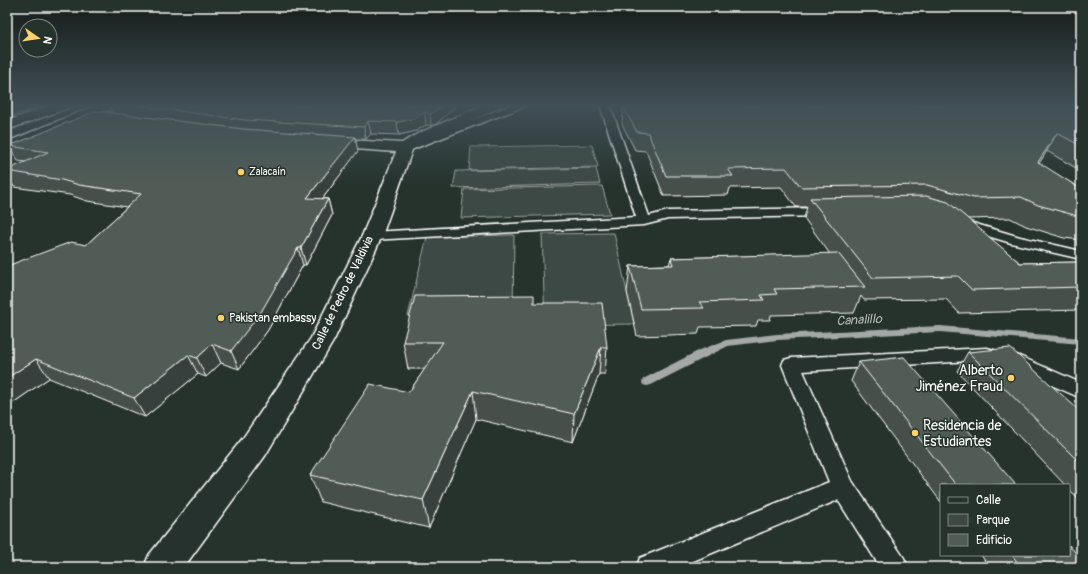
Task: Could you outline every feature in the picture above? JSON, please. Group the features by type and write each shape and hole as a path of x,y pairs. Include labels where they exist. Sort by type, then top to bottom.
{"street":[{"path":"7,136 20,132"},
{"path":"7,147 40,132"},
{"path":"312,142 405,148 434,132"},
{"name":"Calle de Pedro de Valdivia","path":"162,567 254,447 322,340 372,236 405,148"}],"lane":[{"path":"405,148 448,132"},
{"path":"614,132 644,221"},
{"path":"372,236 644,221 668,215 840,212"},
{"path":"948,220 1016,240 1081,255"},
{"path":"895,567 843,487 791,365 995,353 1081,391"},
{"path":"649,567 843,487"}],"green space":[{"path":"592,145 598,167 469,170 471,147"},
{"path":"596,168 600,184 453,188 456,171"},
{"path":"602,186 610,214 461,218 464,189"},
{"path":"614,233 634,324 545,325 542,234"},
{"path":"514,235 513,314 408,316 427,237"}],"building":[{"path":"44,132 283,132 355,137 307,198 328,199 301,248 298,248 261,312 231,351 212,344 197,358 188,355 134,398 36,359 7,378 7,266 71,242 86,245 141,194 79,185 62,180 7,171 48,152 9,146"},
{"path":"637,132 1081,132 1081,146 1057,133 1038,162 1081,189 1081,217 1038,205 1021,197 974,198 927,185 801,187 786,168 728,169 733,176 666,176 648,133"},
{"path":"926,196 948,202 1020,263 1081,262 1081,287 972,290 958,276 873,278 810,198"},
{"path":"838,253 865,287 774,289 777,294 761,295 764,300 699,302 704,308 641,309 630,266 673,265 671,258"},
{"path":"534,295 534,303 602,303 607,347 601,347 574,414 473,391 423,500 310,475 370,384 409,392 443,342 403,342 415,296"},
{"path":"1010,348 1081,412 1081,464 968,352"},
{"path":"904,357 1015,484 955,484 859,362"},
{"path":"1070,546 1081,559 1081,567 1021,567 1013,556 1070,556"}],"waterway":[{"name":"Canalillo","path":"647,382 726,343 777,337 940,329 1081,341"}],"place":[{"name":"Zalacaín","path":"241,172"},
{"name":"Pakistan embassy","path":"221,318"},
{"name":"Alberto Jiménez Fraud","path":"1011,378"},
{"name":"Residencia de Estudiantes","path":"915,433"}]}
